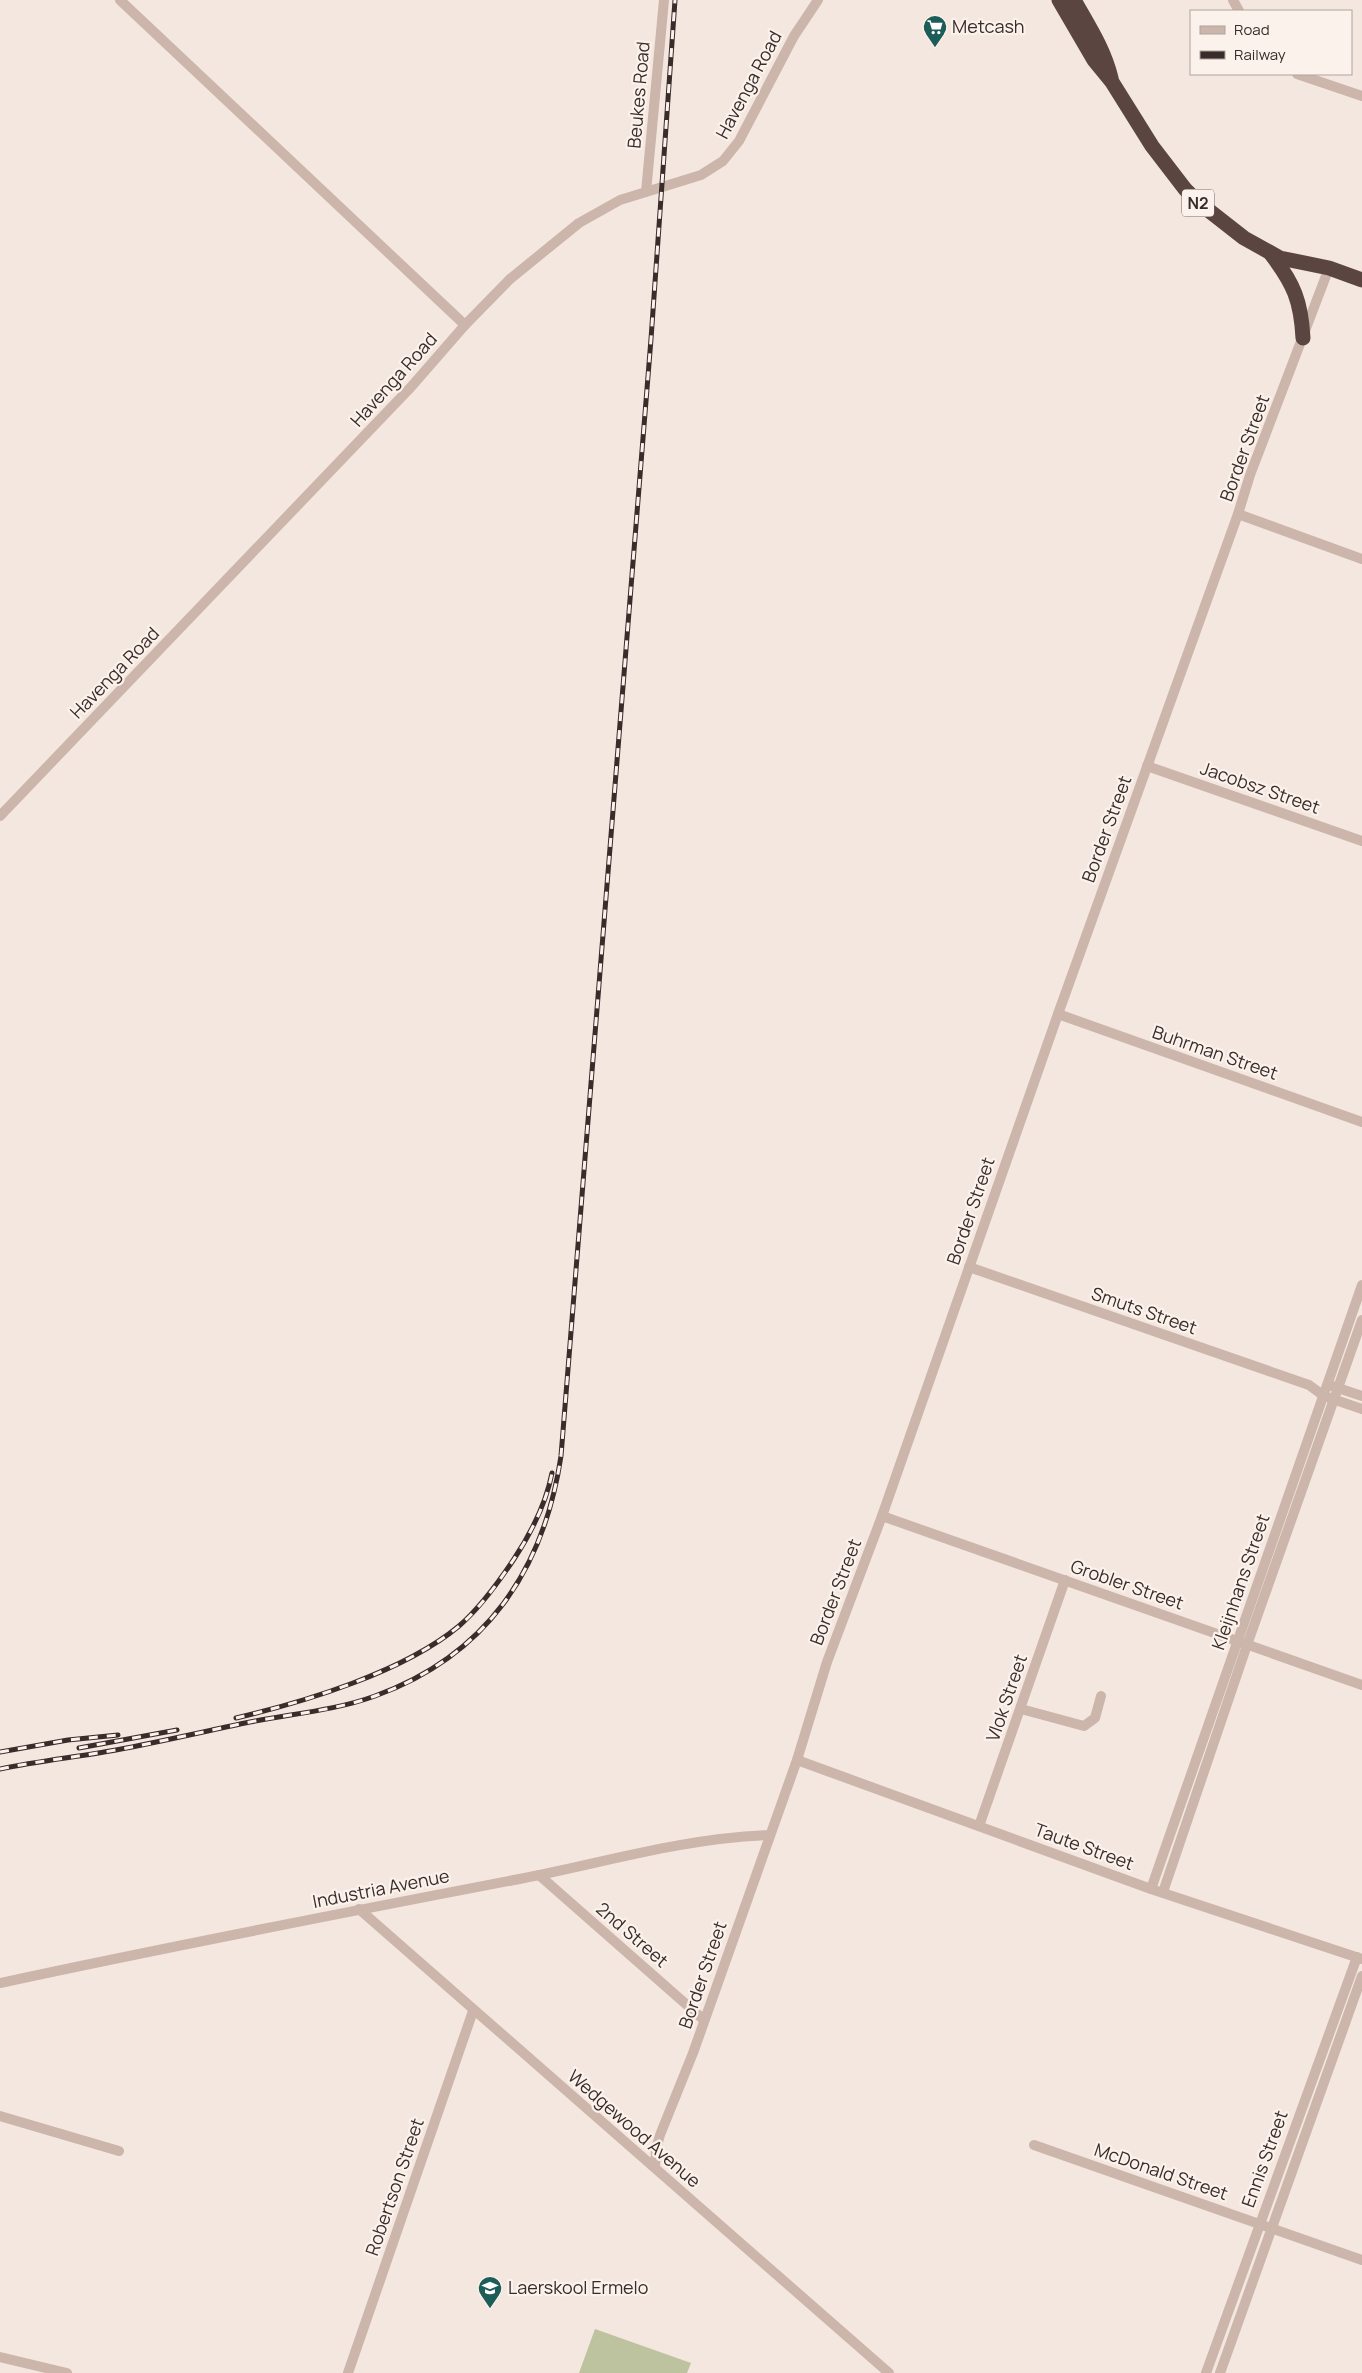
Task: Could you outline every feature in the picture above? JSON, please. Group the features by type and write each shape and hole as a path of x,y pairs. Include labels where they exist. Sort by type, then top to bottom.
{"highway":[{"name":"N2","path":"1059,0 1097,65 1112,82 1152,146 1185,189 1221,221 1271,254 1280,258 1329,268 1362,280"},
{"name":"N2","path":"1074,0 1108,63 1112,82"},
{"path":"1271,254 1296,291 1301,307 1303,338"}],"street":[{"path":"120,0 465,325"},
{"name":"Beukes Road","path":"646,192 664,0"},
{"name":"Havenga Road","path":"0,816 405,394 465,325 510,279 579,223 620,200 701,174 714,168 731,153 743,134 794,36 818,0"},
{"path":"1300,75 1362,96"},
{"name":"Border Street","path":"655,2167 656,2149 660,2135 704,2020 797,1760 827,1662 882,1516 1058,1014 1238,514 1250,475 1329,268"},
{"path":"1238,514 1362,559"},
{"name":"Jacobsz Street","path":"1148,766 1362,841"},
{"name":"Buhrman Street","path":"1058,1014 1362,1122"},
{"name":"Smuts Street","path":"969,1267 1309,1385 1329,1397 1362,1409"},
{"name":"Kleijnhans Street","path":"1329,1397 1327,1385 1362,1285"},
{"name":"Kleijnhans Street","path":"1151,1889 1242,1643 1329,1397 1338,1388 1362,1320"},
{"name":"Smuts Street","path":"1309,1385 1327,1385 1362,1396"},
{"name":"Grobler Street","path":"882,1516 1362,1685"},
{"name":"Vlok Street","path":"979,1826 1065,1580"},
{"name":"Kleijnhans Street","path":"1163,1892 1242,1643"},
{"path":"1020,1709 1084,1726 1095,1718 1101,1696"},
{"name":"Taute Street","path":"797,1760 1151,1889 1359,1958"},
{"name":"Industria Avenue","path":"0,1983 359,1909 539,1875 655,1848 743,1836 769,1835"},
{"name":"2nd Street","path":"539,1875 704,2020"},
{"name":"Wedgewood Avenue","path":"359,1909 472,2011 655,2167 889,2373"},
{"name":"Ennis Street","path":"1206,2373 1259,2223 1359,1958"},
{"name":"Ennis Street","path":"1220,2373 1362,1976"},
{"name":"Robertson Street","path":"348,2373 472,2011"},
{"path":"0,2116 119,2151"},
{"name":"McDonald Street","path":"1034,2145 1362,2260"},
{"path":"0,2357 67,2373"}],"green space":[{"path":"595,2329 691,2363 687,2373 579,2373"}],"railway":[{"path":"0,1769 132,1747 245,1723 327,1709 375,1696 414,1679 448,1658 478,1633 503,1604 524,1571 540,1536 553,1497 561,1456 651,339 675,0"},
{"path":"236,1718 322,1694 382,1671 411,1658 459,1626 488,1595 520,1549 542,1507 552,1473"},
{"path":"79,1748 177,1730"},
{"path":"0,1752 68,1740 118,1735"}],"place":[{"name":"Metcash","path":"935,48"},
{"name":"Laerskool Ermelo","path":"490,2309"}]}
